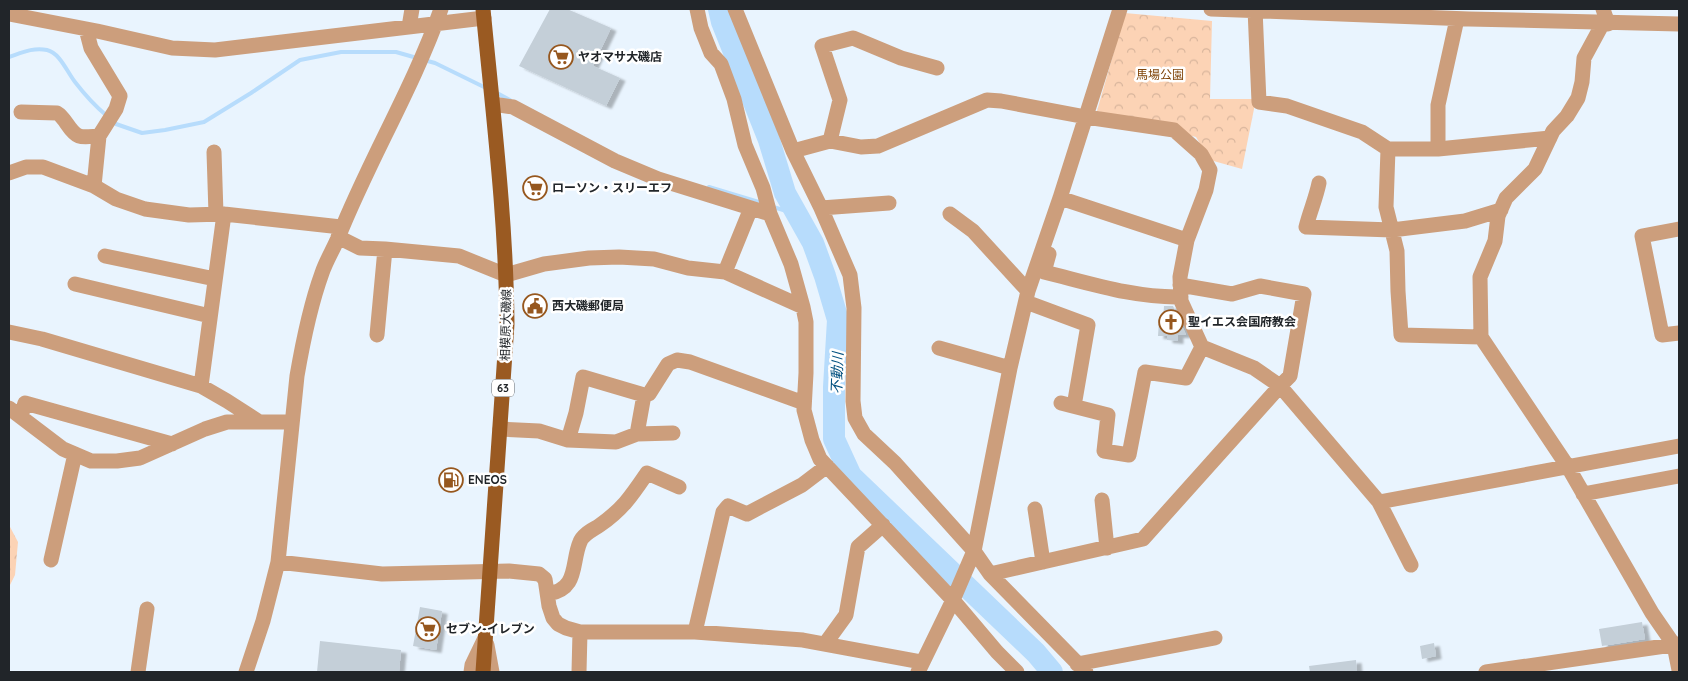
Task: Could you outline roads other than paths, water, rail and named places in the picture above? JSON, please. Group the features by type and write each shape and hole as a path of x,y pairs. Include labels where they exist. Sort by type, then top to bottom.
{"main road":[{"name":"相模原大磯線","path":"483,13 493,104 506,275 507,324 483,672"}],"street":[{"path":"409,27 412,9"},
{"path":"696,9 711,53 721,64 734,99 745,145 763,188 770,214 791,264 803,307 806,322 804,410 812,440 820,459 953,600 997,652 1017,672"},
{"path":"735,9 793,151 821,208 850,275 854,308 853,400 856,418 864,434 895,463 974,551 990,574 1081,668 1215,638"},
{"path":"278,562 382,574 509,571 539,574 545,579 549,606 553,618 558,624 580,632 695,632 764,636 825,644 920,667 953,600 974,551 1010,368 1027,297 1120,9"},
{"path":"1211,9 1457,19 1605,19 1679,24"},
{"path":"1255,10 1259,102 1287,106 1362,132 1388,149 1438,149 1550,138"},
{"path":"9,14 172,48 215,50 409,27 439,16 483,13"},
{"path":"246,672 263,621 278,562 292,422 302,348 323,270 439,16"},
{"path":"1438,149 1438,105 1457,19"},
{"path":"1605,19 1584,58 1582,82 1578,98 1550,138 1534,170 1506,198 1501,210 1495,241 1480,277 1481,337 1568,468 1652,613 1677,644 1679,670"},
{"path":"86,29 91,48 120,96 116,108 99,136 94,186"},
{"path":"830,141 840,100 822,46 853,38 901,58 937,68"},
{"path":"793,151 830,141 861,147 878,146 987,100 1174,130 1201,154 1210,170 1206,190 1187,240 1180,277 1181,301 1202,347 1254,368 1280,386 1379,502 1411,566"},
{"path":"493,104 513,107 615,161 658,179 770,214"},
{"path":"21,112 56,113 62,115 80,136 99,136"},
{"path":"1388,149 1386,207 1397,251 1401,335 1481,337"},
{"path":"201,386 215,279 220,214 214,152"},
{"path":"9,173 26,167 43,167 94,186 116,199 145,209 189,215 220,214 340,232 360,248 459,256 506,275 544,264 588,258 654,259 688,268 725,272 803,307"},
{"path":"1320,183 1317,195 1311,204 1304,232 1392,230 1465,221 1501,210"},
{"path":"1060,198 1187,240"},
{"path":"821,208 889,203"},
{"path":"725,272 751,208"},
{"path":"950,214 973,231 1027,297 1088,325 1067,404 1108,416 1104,451 1129,455 1145,372 1186,378 1202,347"},
{"path":"1679,229 1642,236 1662,335 1679,333"},
{"path":"990,574 1143,539 1290,376 1304,294 1260,286 1232,294 1181,291 1156,297 1131,293 1044,272 1051,247 1047,238"},
{"path":"377,335 385,249"},
{"path":"105,256 215,279"},
{"path":"75,284 210,316"},
{"path":"9,332 42,339 201,386 258,421"},
{"path":"939,348 1010,368"},
{"path":"568,440 576,413 583,377 644,395 649,394 668,364 677,360 690,362 804,403"},
{"path":"637,434 644,395"},
{"path":"172,444 25,403 15,412 63,449 92,461 117,461 140,458 172,444 205,429 227,422 292,422"},
{"path":"500,429 539,431 568,440 616,442 637,434 673,433"},
{"path":"1379,502 1679,446"},
{"path":"51,560 75,454"},
{"path":"695,632 722,508 728,506 747,514 802,485 827,466"},
{"path":"548,594 559,592 565,587 574,571 580,542 584,535 615,515 623,507 646,473 679,487"},
{"path":"1583,494 1679,476"},
{"path":"1102,500 1107,548"},
{"path":"1034,509 1043,562"},
{"path":"825,644 846,615 858,547 883,525"},
{"path":"138,672 147,609"},
{"path":"579,672 580,632"},
{"path":"471,672 472,665 485,636"},
{"path":"485,636 492,672"},
{"path":"1486,672 1677,644"}],"waterway":[{"name":"不動川","path":"719,9 722,22 769,140 785,193 813,243 838,320 834,387 834,439 851,476 1036,653 1052,672"},
{"path":"9,57 32,50 42,49 52,52 86,96 107,116"},
{"path":"113,121 116,124 142,133 204,122 300,60 341,52 396,52 417,58"},
{"path":"424,60 435,63 486,88"},
{"path":"497,93 510,100"},
{"path":"709,187 762,203"},
{"path":"773,207 797,214"}],"place":[{"name":"ヤオマサ大磯店","path":"561,57"},
{"name":"ローソン・スリーエフ","path":"535,188"},
{"name":"西大磯郵便局","path":"535,306"},
{"name":"聖イエス会国府教会","path":"1171,322"},
{"name":"ENEOS","path":"451,480"},
{"name":"セブン-イレブン","path":"428,629"}],"park label":[{"name":"馬場公園","path":"1160,75"}]}
